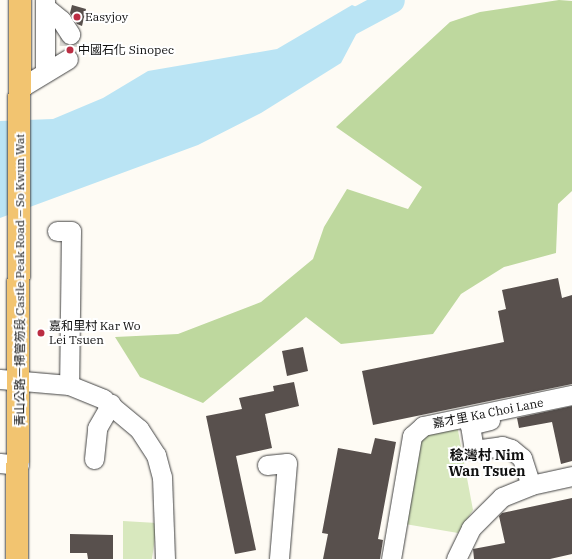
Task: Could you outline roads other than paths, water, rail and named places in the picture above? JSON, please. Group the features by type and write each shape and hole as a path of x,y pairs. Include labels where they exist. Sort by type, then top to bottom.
{"main road":[{"name":"青山公路－掃管笏段 Castle Peak Road – So Kwun Wat","path":"17,559 10,464 10,378 20,223 20,0"}],"street":[{"path":"45,3 45,72"},
{"path":"20,93 45,72 69,47 61,20 45,3"},
{"path":"57,231 71,231 69,385"},
{"path":"10,378 69,385 111,404 146,437 160,467 165,497 165,559"},
{"name":"嘉才里 Ka Choi Lane","path":"391,559 412,436 423,426 572,396"},
{"path":"94,459 97,428 111,404"},
{"path":"503,410 502,419 470,425 473,446 478,452 502,446 511,449 522,458 531,485"},
{"path":"267,464 287,463 279,559"},
{"path":"456,559 472,528 490,507 531,485 572,476"}],"water":[{"path":"352,5 368,12 341,63 261,113 198,145 0,218 0,121 53,119 103,98 148,71 277,49"}],"waterway":[{"path":"338,29 392,0"}],"tunnel":[{"path":"69,46 70,34"}],"place":[{"name":"Easyjoy","path":"77,17"},
{"name":"中國石化 Sinopec","path":"70,50"},
{"name":"嘉和里村 Kar Wo Lei Tsuen","path":"41,333"}],"district":[{"name":"稔灣村 Nim Wan Tsuen","path":"487,464"}]}
